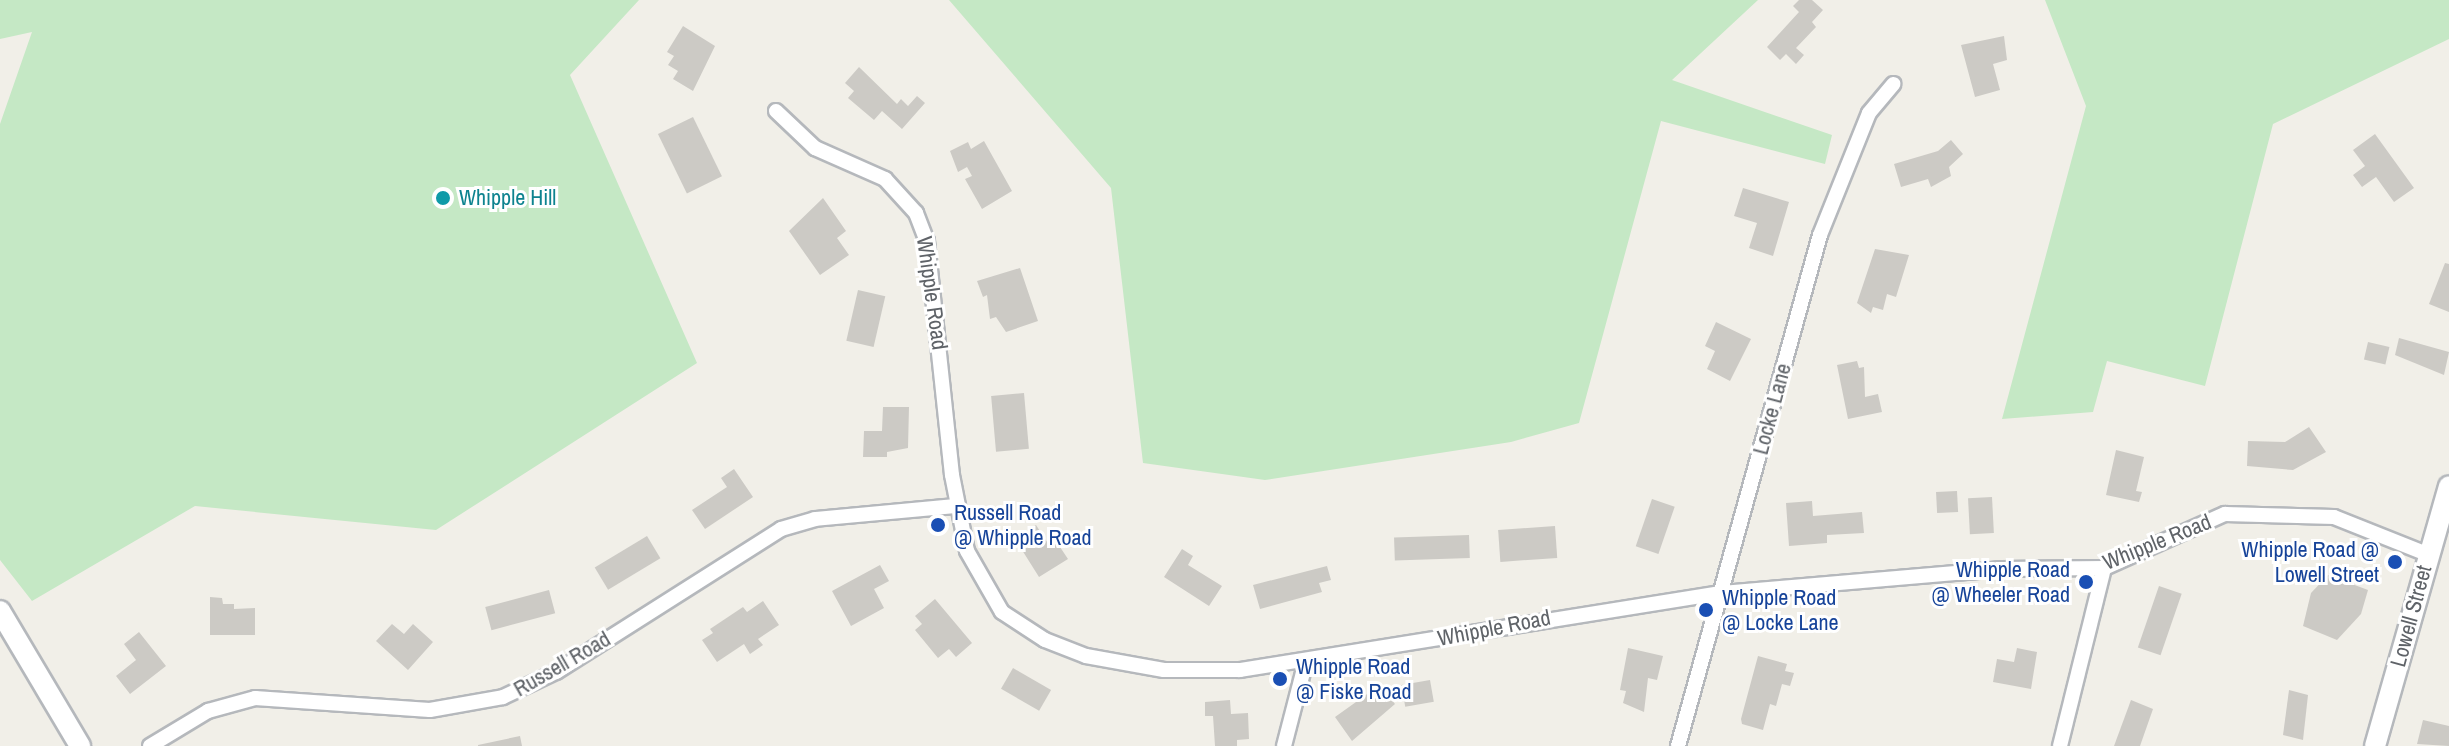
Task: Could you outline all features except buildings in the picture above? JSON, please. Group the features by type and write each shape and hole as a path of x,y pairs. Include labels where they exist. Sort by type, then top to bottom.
{"main road":[{"name":"Lowell Street","path":"2375,746 2427,554 2449,486"},
{"path":"2,614 80,746"}],"street":[{"name":"Locke Lane","path":"1678,746 1820,235 1869,113 1893,84"},
{"name":"Whipple Road","path":"776,111 815,148 893,185 922,226 937,310 956,506 967,551 988,594 1009,618 1045,640 1112,663 1164,670 1240,670 1550,617 1722,593 2002,569 2104,568 2225,514 2334,517 2427,554"},
{"name":"Russell Road","path":"150,746 208,711 255,698 430,710 503,697 556,672 781,529 815,519 956,506"},
{"path":"2060,746 2104,568"},
{"path":"1284,746 1306,661"}],"green space":[{"name":"Whipple Hill","path":"0,0 639,0 570,75 697,363 436,530 195,506 32,601 0,560 0,124 32,32 0,39"},
{"path":"949,0 1758,0 1672,80 1832,135 1825,164 1661,121 1579,423 1511,442 1265,480 1143,463 1111,188"},
{"path":"2045,0 2449,0 2449,39 2273,124 2205,386 2107,361 2093,412 2002,419 2086,106"}],"place":[{"name":"Whipple Hill","path":"443,198"},
{"name":"Russell Road @ Whipple Road","path":"938,525"},
{"name":"Whipple Road @ Lowell Street","path":"2395,562"},
{"name":"Whipple Road @ Wheeler Road","path":"2086,582"},
{"name":"Whipple Road @ Locke Lane","path":"1706,610"},
{"name":"Whipple Road @ Fiske Road","path":"1280,679"}]}
